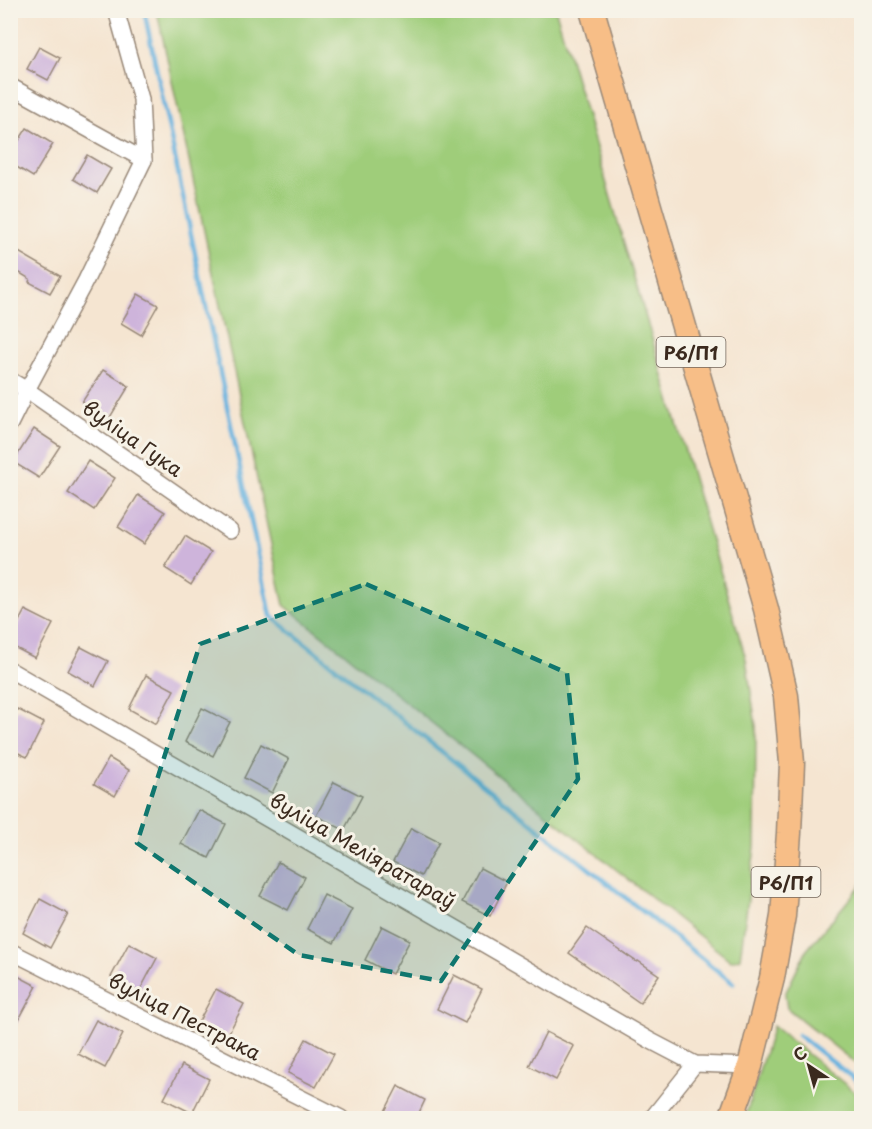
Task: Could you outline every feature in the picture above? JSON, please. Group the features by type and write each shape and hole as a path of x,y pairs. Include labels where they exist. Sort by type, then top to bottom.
{"main road":[{"name":"Р6/П1","path":"592,10 762,598 786,696 792,763 783,916 772,978 750,1066 731,1119"}],"street":[{"path":"10,424 86,280 144,160 141,99 116,10"},
{"path":"10,87 144,160"},
{"name":"вуліца Гука","path":"10,380 230,531"},
{"name":"вуліца Меліяратараў","path":"10,670 651,1041 695,1064"},
{"name":"вуліца Пестрака","path":"10,951 341,1119"},
{"path":"652,1119 695,1064 750,1066"}],"highlighted area":[{"path":"366,584 567,673 578,779 441,981 299,955 137,843 200,644"}],"green space":[{"path":"157,11 556,11 746,659 756,726 755,847 740,958 731,961 284,605"},
{"path":"861,885 861,1068 787,1008 785,994 806,951"},
{"path":"773,1026 861,1097 861,1118 745,1118"}],"building":[{"path":"39,47 60,58 48,80 27,69"},
{"path":"27,128 53,144 33,177 10,163 10,154"},
{"path":"87,155 111,169 97,193 73,179"},
{"path":"10,247 60,276 50,293 29,282 30,279 10,267"},
{"path":"138,294 158,305 141,335 121,323"},
{"path":"103,370 129,386 109,419 82,402"},
{"path":"34,429 60,446 39,478 13,462"},
{"path":"88,461 115,478 94,510 68,493"},
{"path":"138,495 165,512 144,544 118,527"},
{"path":"185,536 211,552 191,585 165,568"},
{"path":"25,610 53,624 35,658 10,645 10,638"},
{"path":"81,647 108,661 95,686 68,671"},
{"path":"146,675 174,690 156,724 129,709"},
{"path":"202,708 230,722 213,756 185,742"},
{"path":"17,709 44,723 27,757 10,749 10,721"},
{"path":"261,744 289,759 272,793 244,778"},
{"path":"109,758 129,770 115,796 94,784"},
{"path":"334,782 362,796 344,830 316,816"},
{"path":"199,810 226,824 209,858 181,844"},
{"path":"411,828 439,842 421,876 393,862"},
{"path":"278,862 305,877 288,910 260,896"},
{"path":"480,868 507,882 490,916 462,902"},
{"path":"324,895 352,909 334,943 307,929"},
{"path":"40,899 68,914 50,948 23,933"},
{"path":"382,926 410,940 392,974 365,960"},
{"path":"587,928 659,975 640,1003 569,953"},
{"path":"129,943 157,958 139,992 111,977"},
{"path":"10,972 37,986 10,1036"},
{"path":"454,975 482,989 465,1023 437,1009"},
{"path":"216,989 244,1004 226,1038 198,1023"},
{"path":"96,1020 123,1034 105,1068 78,1054"},
{"path":"546,1032 574,1046 556,1080 529,1066"},
{"path":"306,1039 334,1054 316,1087 288,1073"},
{"path":"182,1065 209,1079 192,1113 164,1099"},
{"path":"398,1086 425,1100 416,1119 381,1119"}],"waterway":[{"path":"144,10 271,616 733,983"},
{"path":"798,1035 862,1085"}]}
